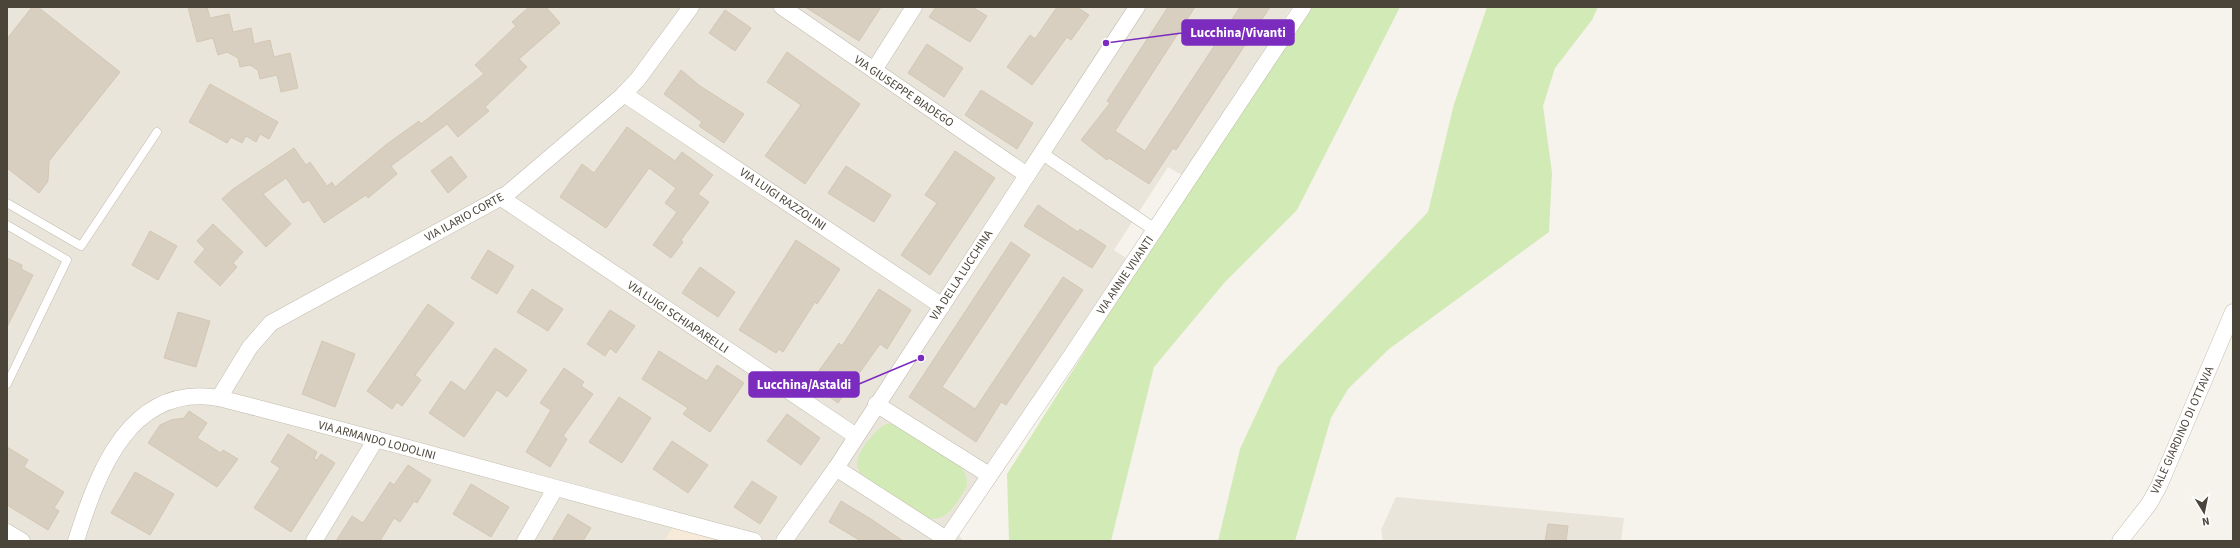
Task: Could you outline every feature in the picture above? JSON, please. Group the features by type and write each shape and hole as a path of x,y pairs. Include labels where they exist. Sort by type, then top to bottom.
{"street":[{"name":"VIA ILARIO CORTE","path":"220,398 250,347 271,323 500,197 624,94 638,79 691,7"},
{"name":"VIA GIUSEPPE BIADEGO","path":"782,7 1027,175"},
{"path":"874,70 914,7"},
{"name":"VIA DELLA LUCCHINA","path":"784,541 836,468 876,404 942,306 1137,7"},
{"name":"VIA ANNIE VIVANTI","path":"946,540 1071,356 1303,7"},
{"name":"VIA LUIGI RAZZOLINI","path":"624,94 942,306"},
{"path":"1041,153 1155,230"},
{"name":"VIA LUIGI SCHIAPARELLI","path":"500,197 856,436"},
{"name":"VIALE GIARDINO DI OTTAVIA","path":"2120,541 2142,513 2157,490 2233,312"},
{"name":"VIA ARMANDO LODOLINI","path":"76,541 95,485 103,468 132,424 147,411 174,399 199,395 220,398 376,439 555,489 754,541"},
{"path":"876,404 989,475"},
{"path":"314,541 376,439"},
{"path":"836,468 946,540"},
{"path":"525,541 555,489"},
{"path":"7,532 22,541"}],"lane":[{"path":"7,203 81,246 157,132"},
{"path":"7,225 67,260 7,384"}],"shaded area":[{"path":"7,7 1292,7 1182,175 1168,167 1114,250 1126,258 991,461 959,536 964,541 7,541"},
{"path":"1396,497 1624,518 1621,541 1383,541 1381,530"},
{"path":"673,527 718,541 664,541"}],"green space":[{"path":"1310,7 1400,7 1297,210 1225,282 1154,367 1111,541 1009,541 1007,474 1185,194"},
{"path":"1487,7 1598,7 1592,20 1555,68 1543,106 1552,173 1549,232 1389,349 1348,389 1331,418 1295,541 1218,541 1240,449 1278,367 1428,212 1454,104"},
{"path":"887,424 895,424 958,464 962,469 966,478 966,488 955,505 946,515 934,519 926,518 860,473 857,462 859,454 874,433"}],"building":[{"path":"32,7 38,7 120,72 49,161 48,181 39,193 7,168 7,39"},
{"path":"188,7 207,7 210,18 229,14 233,32 251,28 254,44 270,40 274,57 290,53 298,88 281,92 277,75 260,79 258,70 250,65 240,67 238,58 227,52 218,55 213,38 197,42"},
{"path":"529,7 546,7 560,23 519,59 527,67 485,107 489,111 458,137 447,124 391,166 397,174 368,198 366,195 324,223 309,200 303,203 286,178 263,194 291,224 266,247 222,199 233,189 294,148 306,165 310,162 327,186 332,182 335,187 387,144 419,121 421,124 484,74 475,65 516,26 512,22"},
{"path":"805,7 881,7 859,41"},
{"path":"936,7 972,7 987,16 970,42 929,17"},
{"path":"1057,7 1077,7 1089,15 1071,40 1067,37 1032,85 1007,67 1030,35 1035,39"},
{"path":"1168,7 1195,7 1115,131 1145,151 1240,7 1270,7 1176,150 1173,148 1149,184 1109,158 1107,160 1081,140 1110,103 1107,101"},
{"path":"725,10 751,28 735,51 709,33"},
{"path":"927,44 963,68 944,97 908,73"},
{"path":"787,52 860,104 805,184 765,156 801,105 767,82"},
{"path":"681,70 700,86 744,114 724,143 699,126 702,122 664,94"},
{"path":"210,84 278,122 269,139 260,134 256,142 246,136 242,143 231,137 227,143 189,122"},
{"path":"981,90 1033,123 1017,149 965,115"},
{"path":"627,127 675,161 682,152 713,175 698,194 709,202 681,240 683,242 671,258 653,245 677,212 665,203 676,188 649,168 606,228 560,197 582,164 594,173"},
{"path":"955,151 995,178 930,275 901,255 937,203 925,195"},
{"path":"451,156 467,177 448,193 431,171"},
{"path":"846,166 891,195 874,222 828,193"},
{"path":"1038,205 1078,232 1080,229 1106,246 1092,268 1024,226"},
{"path":"213,224 243,252 233,263 237,267 220,286 194,262 205,249 197,241"},
{"path":"150,231 177,246 158,280 132,265"},
{"path":"796,240 840,269 817,304 815,302 783,352 779,349 776,353 739,330"},
{"path":"1011,242 1030,255 942,387 975,409 1063,277 1083,290 1006,405 1001,402 976,442 909,397"},
{"path":"488,250 514,266 497,294 471,278"},
{"path":"7,258 22,265 21,269 33,275 7,327"},
{"path":"700,267 735,292 718,317 682,293"},
{"path":"532,289 563,309 548,331 517,312"},
{"path":"879,289 911,310 887,349 880,344 838,403 810,383 839,343 842,346"},
{"path":"428,304 454,323 415,375 421,380 402,406 397,402 392,409 367,391"},
{"path":"610,310 635,326 616,353 610,348 605,356 587,344"},
{"path":"178,312 210,321 196,367 164,358"},
{"path":"322,341 355,354 335,407 302,394"},
{"path":"495,348 527,370 507,397 497,390 464,437 429,413 451,381 465,391"},
{"path":"659,351 707,381 717,365 744,383 710,432 683,414 688,408 642,379"},
{"path":"564,368 584,382 581,386 593,394 563,436 567,439 550,467 526,452 551,410 540,403"},
{"path":"619,397 651,418 622,463 589,442"},
{"path":"189,411 207,423 197,438 221,453 223,450 238,459 217,487 148,443 160,425 171,420 184,418"},
{"path":"787,414 820,438 801,465 767,441"},
{"path":"288,434 317,452 314,459 317,460 321,454 335,463 291,532 254,508 280,468 271,462"},
{"path":"672,441 708,465 688,493 653,469"},
{"path":"7,447 28,460 24,467 64,492 54,508 59,511 48,530 7,505"},
{"path":"408,465 431,480 417,503 414,501 400,522 394,518 380,541 336,541 352,516 363,523 390,482 394,485"},
{"path":"135,472 174,494 150,535 111,513"},
{"path":"752,481 777,497 760,524 734,507"},
{"path":"471,484 509,507 491,537 453,514"},
{"path":"841,501 903,541 861,541 829,522"},
{"path":"568,514 591,528 583,541 552,541"},
{"path":"1548,524 1568,526 1566,541 1545,541"}],"place":[{"name":"Lucchina/Vivanti","path":"1106,43"},
{"name":"Lucchina/Astaldi","path":"921,358"}]}
